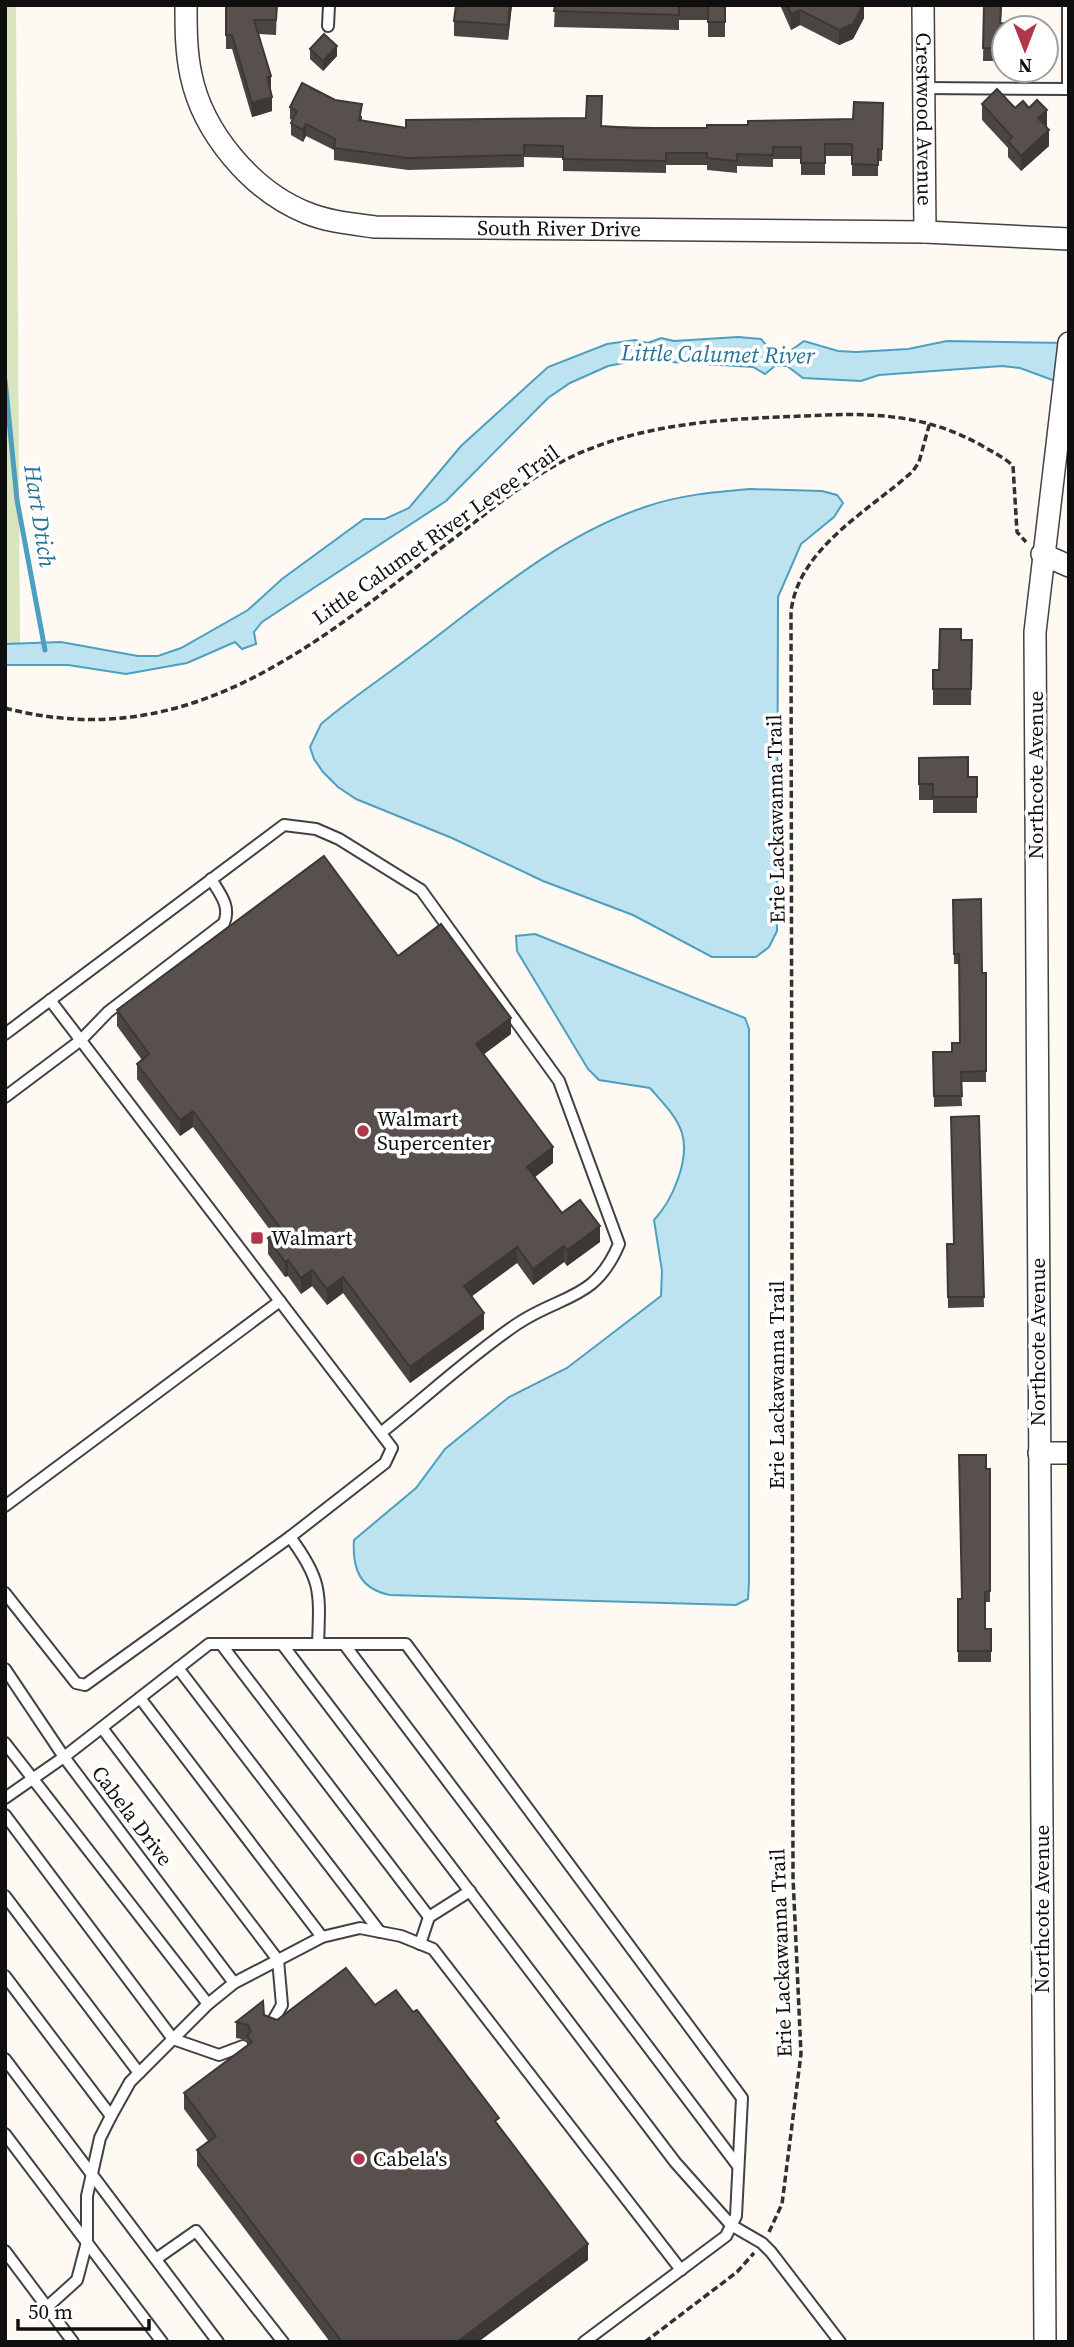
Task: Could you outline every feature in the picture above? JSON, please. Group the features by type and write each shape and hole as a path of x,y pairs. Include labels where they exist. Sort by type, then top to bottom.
{"street":[{"name":"South River Drive","path":"186,5 191,75 202,109 220,138 261,186 309,214 375,227 925,232 1069,239"},
{"name":"Crestwood Avenue","path":"923,5 925,232"},
{"name":"Northcote Avenue","path":"1045,2342 1035,548 1069,343"},
{"path":"1035,548 1069,566"},
{"path":"1039,1453 1069,1453"}],"lane":[{"path":"328,26 329,5"},
{"path":"924,88 1068,89 1068,5"},
{"path":"5,1034 284,825 316,829 339,839 421,890 558,1081 614,1224 619,1244 610,1264 587,1290 519,1323 382,1432"},
{"path":"5,1097 81,1040 108,1012 224,923 228,914 226,903 211,879"},
{"path":"5,1593 76,1684 85,1685 290,1537 385,1463 392,1448 50,1000"},
{"path":"5,1506 280,1301"},
{"path":"290,1537 316,1575 320,1606 318,1644"},
{"path":"5,1798 64,1757 209,1644 406,1644 742,2098 736,2216 726,2236 584,2342"},
{"path":"221,1644 429,1917"},
{"path":"282,1644 675,2162 731,2225 762,2243 840,2342"},
{"path":"344,1644 738,2165"},
{"name":"Cabela Drive","path":"5,1668 64,1757 234,1983"},
{"path":"178,1668 380,1932"},
{"path":"141,1698 322,1937"},
{"path":"102,1728 278,1960 282,2005 270,2026"},
{"path":"5,1743 208,2004"},
{"path":"5,1815 173,2039 219,2055 243,2046"},
{"path":"420,1944 429,1917 470,1891"},
{"path":"5,1896 139,2073"},
{"path":"47,2307 77,2280 87,2242 87,2196 100,2138 130,2082 208,2004 234,1983 322,1937 360,1928 433,1949 681,2270"},
{"path":"5,1976 111,2116"},
{"path":"5,2059 218,2342"},
{"path":"5,2134 162,2342"},
{"path":"156,2259 196,2231 283,2342"},
{"path":"5,2251 73,2342"}],"path":[{"name":"Little Calumet River Levee Trail","path":"5,708 88,719 126,717 162,712 237,688 293,656 538,476 611,440 684,423 857,414 889,414 930,422 964,436 1013,466 1017,532 1020,538 1035,548"},
{"name":"Erie Lackawanna Trail","path":"645,2342 737,2272 762,2243 782,2204 801,2054 793,1877 791,612 797,584 804,569 832,541 913,471 919,462 930,422"}],"green space":[{"path":"5,5 16,5 20,645 5,644"}],"water":[{"name":"Little Calumet River","path":"738,337 761,339 774,354 786,354 804,341 838,351 856,352 908,349 947,341 1069,343 1069,386 1020,368 1002,366 879,375 861,381 803,378 787,366 775,366 765,374 753,367 639,360 608,366 570,383 548,398 446,501 262,622 254,632 256,644 242,649 235,642 187,663 126,674 68,665 5,665 5,644 61,642 138,656 158,656 181,648 248,610 282,579 364,519 385,519 409,508 461,446 548,367 607,344 635,340 648,343 661,338 674,341"},
{"path":"750,489 822,491 837,495 843,503 834,517 801,544 778,597 777,931 769,947 756,957 712,957 633,915 543,881 452,838 356,799 338,787 314,759 310,747 321,724 496,591 582,534 613,519 658,503"},
{"path":"535,934 745,1018 749,1029 749,1582 748,1599 736,1605 390,1595 371,1588 357,1569 354,1540 416,1488 445,1449 509,1397 567,1368 661,1296 662,1271 654,1220 678,1180 684,1155 682,1133 672,1115 650,1088 599,1080 588,1069 517,951 516,936"}],"building":[{"path":"226,5 277,5 276,20 254,20 271,76 267,77 272,97 252,103 232,35 226,35"},
{"path":"456,5 510,5 508,25 454,21"},
{"path":"555,5 679,5 679,15 554,11"},
{"path":"708,5 725,5 725,22 708,22"},
{"path":"787,5 863,5 853,24 839,30 800,10 791,14"},
{"path":"984,5 1001,5 1000,14 990,14 990,48 983,48"},
{"path":"324,34 337,46 323,61 310,49"},
{"path":"302,83 335,100 362,104 359,120 406,128 406,120 586,118 587,96 602,96 601,126 633,128 707,128 707,125 748,125 748,121 853,119 854,102 883,103 882,149 878,149 878,165 852,164 852,144 825,144 825,163 801,163 801,147 773,147 773,155 737,154 737,161 707,158 707,153 666,153 666,161 563,159 563,146 524,145 524,155 408,158 334,148 335,139 306,124 303,130 291,123 297,111 290,107"},
{"path":"997,89 1015,108 1023,101 1029,108 1037,100 1047,110 1038,118 1049,130 1021,156 1008,141 1012,137 982,104"},
{"path":"940,629 961,629 961,640 972,640 971,689 933,689 933,670 939,670"},
{"path":"968,757 968,777 977,777 977,797 933,797 933,784 919,784 919,758"},
{"name":"Walmart Supercenter","path":"324,856 398,956 441,924 511,1018 476,1044 553,1147 527,1167 562,1213 580,1200 600,1226 567,1250 564,1246 533,1269 517,1247 464,1286 484,1313 410,1367 343,1277 327,1289 312,1270 301,1278 288,1260 285,1262 268,1238 281,1229 193,1111 180,1120 137,1064 149,1054 117,1010"},
{"path":"981,899 982,973 986,973 986,1071 961,1072 962,1096 934,1096 933,1052 952,1052 952,1043 960,1043 959,954 954,954 953,900"},
{"path":"979,1116 984,1297 948,1297 947,1244 954,1244 951,1117"},
{"path":"959,1455 986,1455 986,1469 990,1469 990,1591 985,1592 985,1629 991,1629 991,1651 958,1651 958,1599 962,1599"},
{"name":"Cabela's","path":"346,1968 375,2005 396,1990 413,2012 417,2010 499,2118 495,2121 588,2244 457,2342 342,2342 197,2150 216,2136 184,2093 252,2042 247,2036 251,2031 248,2025 236,2022 263,2001 264,2015 277,2020"}],"waterway":[{"name":"Hart Dtich","path":"5,380 17,500 45,650"}],"place":[{"name":"Walmart Supercenter","path":"363,1131"},
{"name":"Walmart","path":"257,1238"},
{"name":"Cabela's","path":"359,2159"}]}
